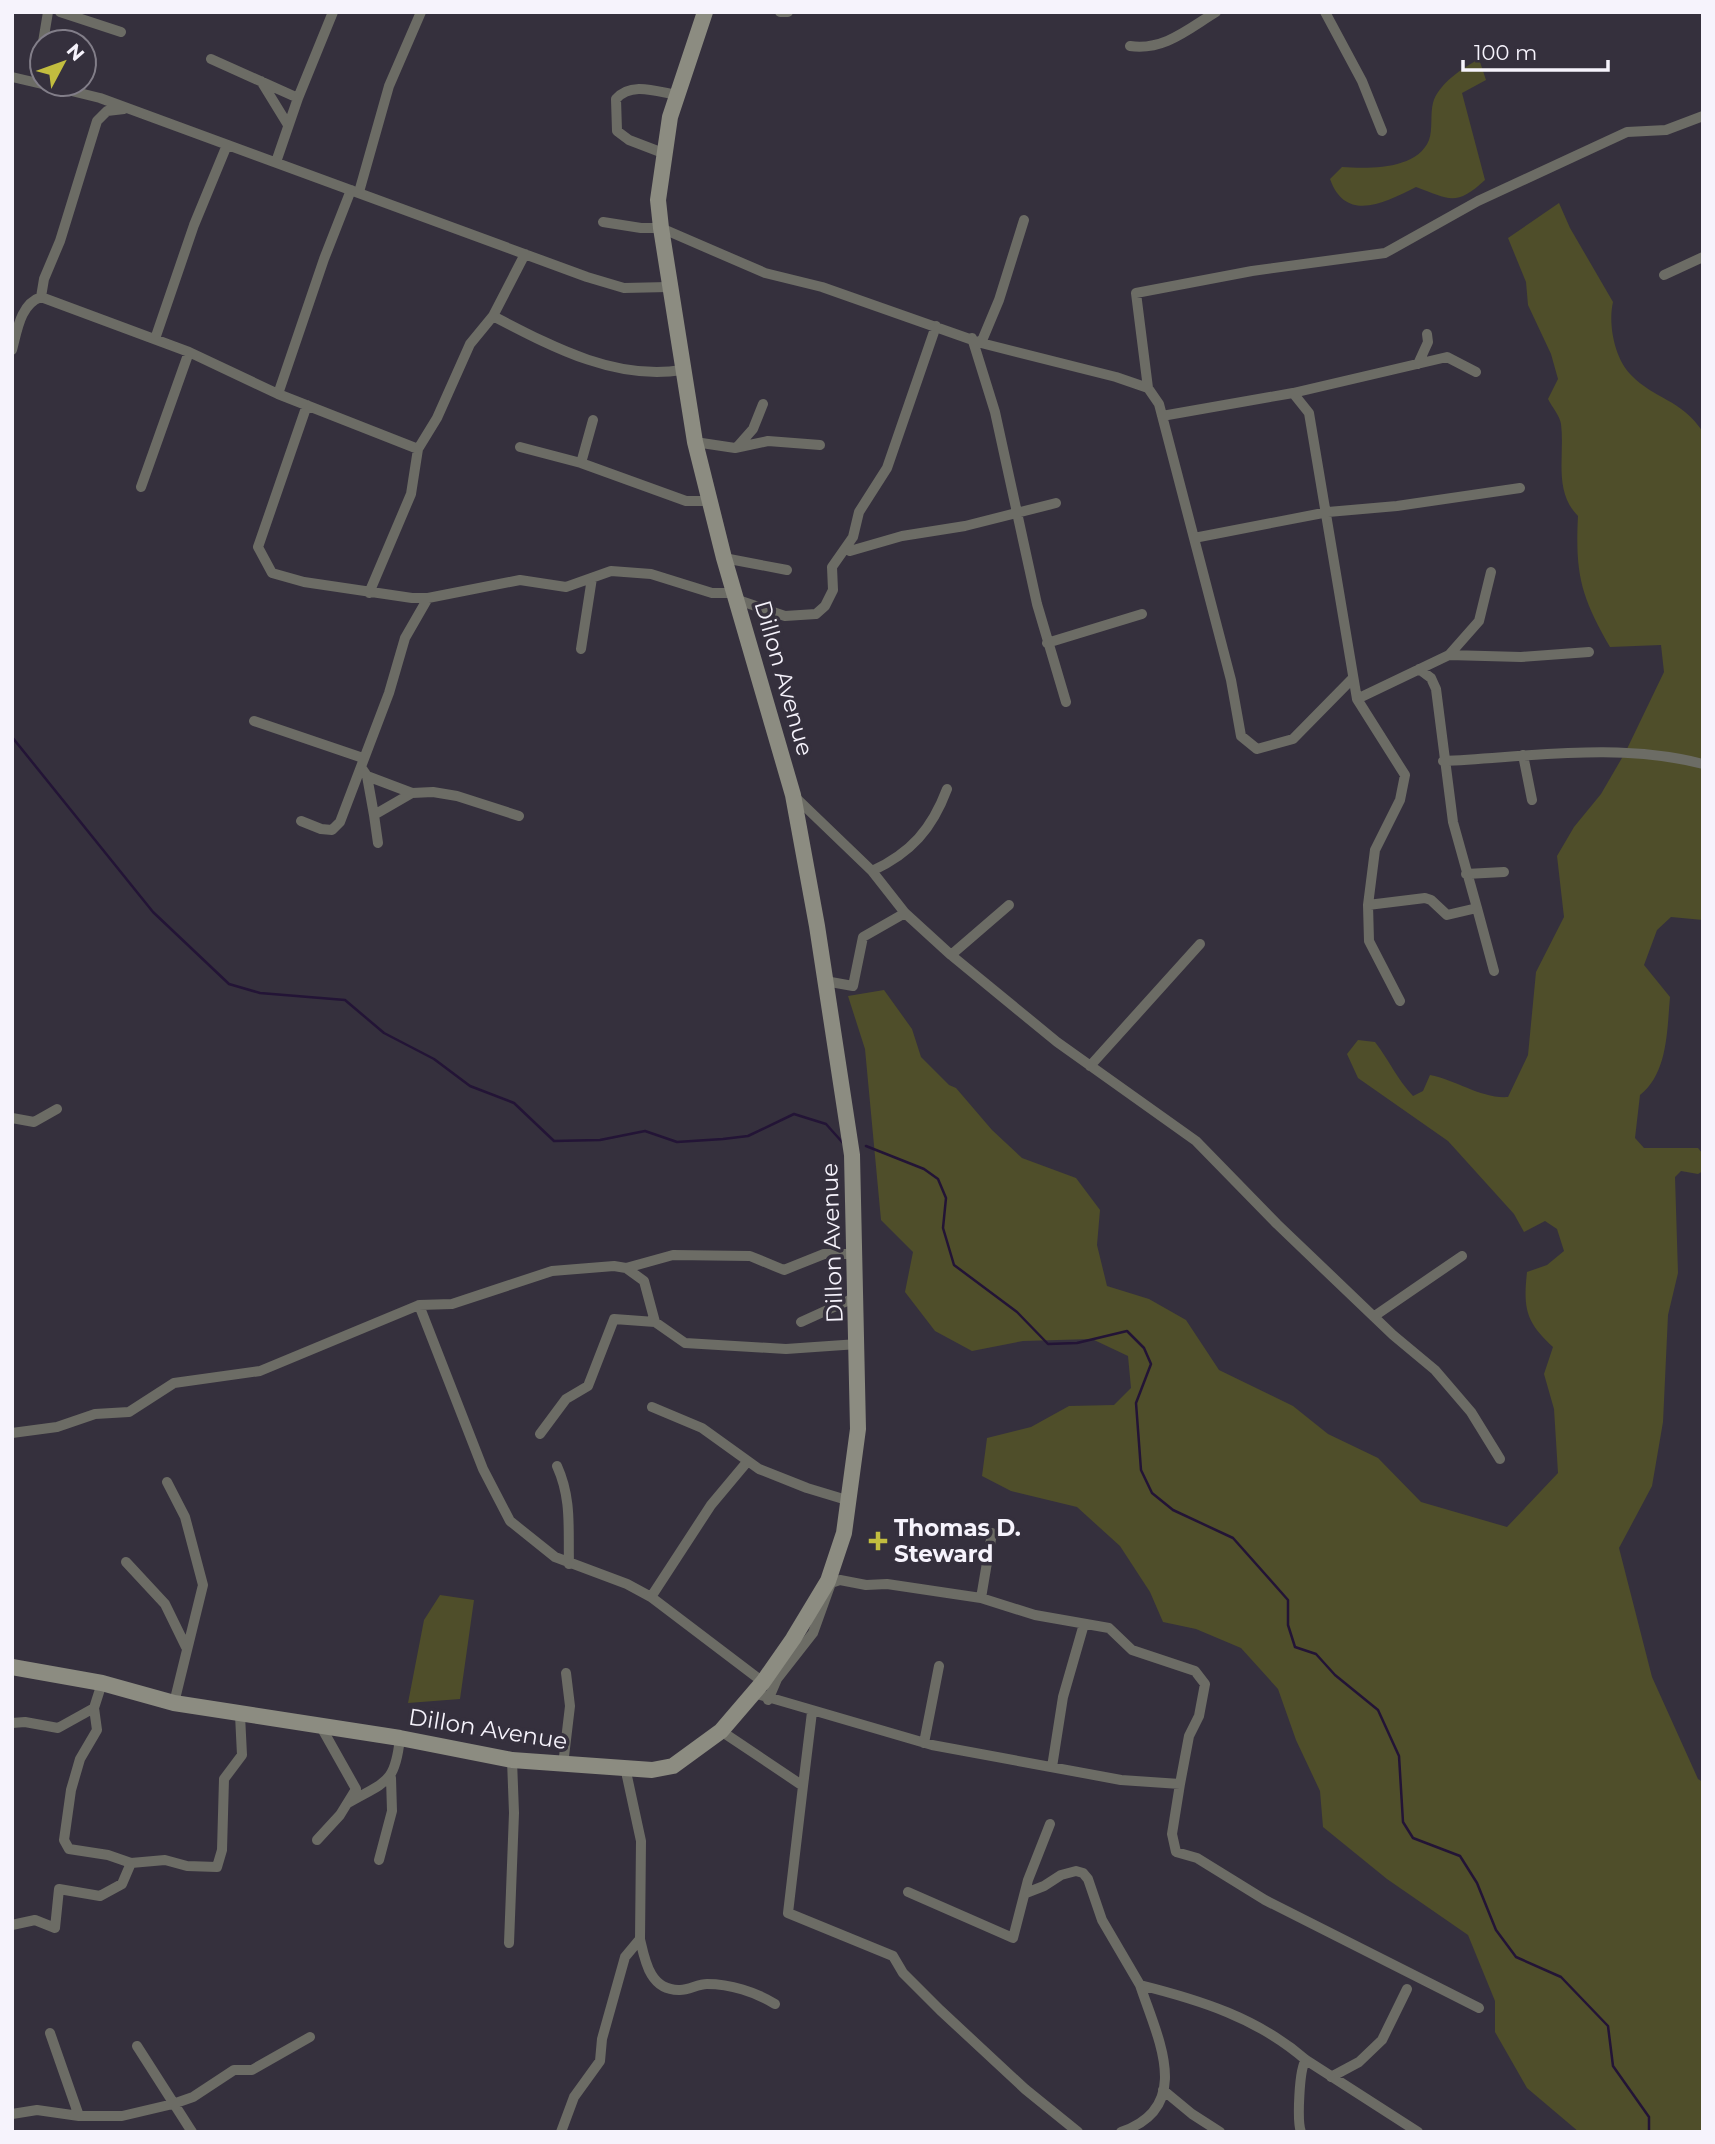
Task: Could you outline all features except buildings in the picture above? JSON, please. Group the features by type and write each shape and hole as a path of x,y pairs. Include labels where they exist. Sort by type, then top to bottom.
{"street":[{"path":"61,12 121,32"},
{"path":"276,162 298,98 333,12"},
{"path":"278,394 324,259 355,191 389,86 421,12"},
{"name":"Dillon Avenue","path":"12,1667 102,1683 174,1703 400,1738 512,1760 652,1770 673,1766 721,1731 762,1691 828,1581 850,1501 858,1429 852,1155 793,795 724,558 695,442 668,287 658,200 663,153 677,95 705,12"},
{"path":"780,12 788,12"},
{"path":"1130,46 1145,48 1169,42 1216,12"},
{"path":"1325,12 1362,81 1382,131"},
{"path":"211,59 298,98"},
{"path":"261,81 288,125"},
{"path":"663,153 629,141 617,131 616,99 629,90 636,89 677,95"},
{"path":"93,98 128,108 624,288 668,287"},
{"path":"12,351 23,314 30,304 41,297 44,279 60,241 97,121 107,111 128,108"},
{"path":"1352,680 1293,739 1257,749 1238,730 1231,680 1159,404 1148,388 1136,293 1252,271 1385,253 1478,201 1627,132 1665,130 1703,116"},
{"path":"155,340 175,289 194,225 227,145"},
{"path":"1024,220 999,300 976,341 995,412 1047,643 1066,702"},
{"path":"603,222 661,228 765,273 822,287 976,341 1077,365 1148,388"},
{"path":"369,593 411,494 418,449 438,418 470,344 493,316 525,254"},
{"path":"1664,275 1703,257"},
{"path":"41,297 189,352 278,394 418,449"},
{"path":"493,316 534,338 598,364 660,373 682,370"},
{"path":"307,405 258,547 272,573 288,579 369,593 428,598 520,580 566,587 611,571 641,572 671,577 712,593 737,597 785,616 816,614 825,606 833,590 835,560 853,537 859,512 887,468 936,326"},
{"path":"1418,364 1428,342 1427,334"},
{"path":"141,488 189,352"},
{"path":"1162,416 1293,393 1447,357 1476,372"},
{"path":"1293,393 1309,413 1328,512 1357,699 1405,775 1400,800 1375,850 1368,905 1369,941 1400,1001"},
{"path":"735,448 753,429 763,404"},
{"path":"581,463 593,420"},
{"path":"695,442 735,448 768,441 820,444"},
{"path":"520,447 581,463 686,500 710,501"},
{"path":"1194,538 1328,512 1397,506 1520,488"},
{"path":"846,549 850,551 902,536 965,526 1056,503"},
{"path":"724,558 788,570"},
{"path":"1449,655 1479,621 1491,572"},
{"path":"581,649 592,578"},
{"path":"302,821 321,830 337,828 364,767 405,638 428,598"},
{"path":"1047,643 1142,614"},
{"path":"1357,699 1449,655 1521,657 1589,652"},
{"path":"1419,668 1431,678 1436,689 1443,761 1453,822 1494,971"},
{"path":"254,720 364,767 412,793 457,796 519,816"},
{"path":"1443,761 1523,755 1632,752 1703,764"},
{"path":"1523,755 1532,800"},
{"path":"364,767 378,843"},
{"path":"872,871 906,853 929,829 947,789"},
{"path":"374,815 412,793"},
{"path":"793,795 872,871 905,913 951,955 1090,1066 1196,1141 1252,1200 1376,1315 1393,1335 1436,1370 1471,1412 1500,1459"},
{"path":"1466,874 1504,872"},
{"path":"1368,905 1425,898 1447,915 1477,908"},
{"path":"951,955 1009,905"},
{"path":"825,981 852,986 856,981 859,942 905,913"},
{"path":"1090,1066 1200,944"},
{"path":"12,1118 34,1122 57,1109"},
{"path":"12,1433 57,1426 96,1414 129,1412 174,1383 260,1371 419,1305 452,1304 552,1271 614,1266 626,1268 673,1255 750,1256 784,1270 824,1254 853,1254"},
{"path":"1376,1315 1462,1256"},
{"path":"626,1268 644,1281 655,1322"},
{"path":"802,1322 856,1297"},
{"path":"419,1305 495,1496 510,1521 538,1545 569,1564 627,1584 652,1597 762,1691 812,1712 923,1742 1121,1780 1180,1784"},
{"path":"540,1434 566,1399 588,1386 614,1319 655,1322 685,1342 786,1349 858,1344"},
{"path":"652,1408 702,1428 747,1462 807,1488 850,1501"},
{"path":"652,1597 711,1506 747,1462"},
{"path":"557,1466 567,1487 570,1512 569,1564"},
{"path":"167,1482 185,1517 202,1570 203,1585 174,1703"},
{"path":"981,1598 992,1533"},
{"path":"126,1562 165,1604 187,1650"},
{"path":"762,1691 777,1679 813,1633 831,1583 840,1580 866,1586 887,1584 981,1598 1035,1615 1109,1628 1132,1650 1182,1664 1202,1678 1205,1684 1199,1716 1189,1736 1180,1784 1172,1834 1176,1852 1197,1858 1265,1900 1479,2008"},
{"path":"1052,1767 1063,1697 1084,1624"},
{"path":"923,1742 939,1666"},
{"path":"563,1765 570,1706 565,1673"},
{"path":"102,1683 94,1708 97,1730 80,1759 71,1790 64,1840 69,1849 108,1855 131,1863 165,1860 187,1866 217,1867 222,1850 224,1779 242,1755 240,1715"},
{"path":"12,1723 25,1722 58,1728 94,1708"},
{"path":"812,1712 788,1913 893,1956 903,1973 940,2010 1025,2089 1078,2132"},
{"path":"317,1840 356,1789 320,1725"},
{"path":"721,1731 803,1786"},
{"path":"347,1803 391,1778 397,1768 400,1738"},
{"path":"509,1943 514,1813 512,1760"},
{"path":"625,1767 641,1840 640,1939 648,1972 668,1989 681,1990 706,1984 760,1995 775,2004"},
{"path":"379,1860 392,1811 391,1778"},
{"path":"908,1892 1013,1938 1050,1824"},
{"path":"12,1925 35,1920 55,1928 59,1889 100,1896 122,1885 131,1863"},
{"path":"1026,1893 1061,1875 1076,1871 1083,1873 1088,1879 1101,1920 1140,1985 1165,2061 1167,2080 1157,2109 1144,2122 1121,2132"},
{"path":"561,2132 574,2096 600,2061 602,2039 625,1958 640,1939"},
{"path":"1140,1985 1228,2011 1293,2046 1306,2060 1418,2132"},
{"path":"1331,2077 1359,2062 1382,2040 1407,1989"},
{"path":"50,2033 79,2116"},
{"path":"12,2114 37,2110 79,2116 122,2116 173,2104 193,2097 234,2070 252,2070 310,2038"},
{"path":"137,2046 192,2132"},
{"path":"1301,2132 1297,2123 1302,2095 1300,2073 1306,2060"},
{"path":"1163,2090 1192,2114 1220,2132"}],"shaded area":[{"path":"1479,59 1486,80 1462,93 1485,180 1459,197 1445,197 1416,187 1368,206 1346,201 1337,193 1330,179 1342,167 1391,166 1414,157 1423,150 1429,140 1432,107 1440,89 1452,77"},
{"path":"1559,203 1570,228 1613,302 1611,320 1614,340 1625,368 1640,383 1686,413 1703,432 1703,920 1671,917 1657,930 1644,965 1670,997 1667,1037 1661,1063 1649,1086 1640,1095 1635,1138 1644,1148 1698,1148 1703,1154 1703,1171 1698,1174 1681,1171 1675,1177 1678,1273 1668,1315 1663,1422 1652,1486 1619,1548 1652,1677 1698,1779 1703,1782 1703,2132 1579,2132 1527,2088 1495,2032 1495,2001 1468,1935 1387,1879 1323,1827 1320,1791 1296,1740 1278,1689 1241,1648 1196,1629 1163,1622 1150,1592 1120,1546 1077,1507 1011,1491 982,1476 987,1438 1031,1427 1069,1406 1114,1405 1131,1388 1128,1356 1092,1339 1023,1341 972,1351 935,1331 905,1292 913,1252 881,1220 865,1049 848,996 884,990 912,1029 921,1057 949,1085 956,1088 992,1130 1022,1158 1076,1178 1100,1210 1097,1245 1107,1286 1149,1299 1186,1320 1219,1370 1293,1406 1328,1434 1378,1458 1421,1502 1507,1527 1558,1473 1554,1409 1544,1374 1553,1347 1537,1330 1526,1305 1527,1272 1547,1265 1564,1251 1557,1229 1545,1221 1524,1232 1514,1214 1448,1141 1358,1078 1347,1054 1358,1040 1375,1042 1413,1096 1423,1091 1430,1075 1489,1095 1508,1097 1528,1055 1536,972 1564,917 1557,856 1574,827 1601,794 1626,751 1664,672 1661,645 1610,647 1592,614 1582,584 1578,554 1578,516 1565,495 1561,424 1548,399 1558,379 1551,354 1528,305 1526,282 1508,238"},
{"path":"440,1595 474,1600 460,1699 408,1703 424,1620"}],"waterway":[{"path":"12,737 153,912 229,984 260,993 345,1000 384,1033 434,1059 470,1086 514,1103 554,1141 600,1140 645,1131 677,1142 723,1139 748,1136 794,1114 826,1124 843,1143"},
{"path":"866,1146 924,1169 938,1179 946,1198 943,1228 954,1265 1017,1312 1048,1344 1077,1343 1127,1331 1144,1348 1151,1364 1136,1403 1141,1470 1152,1493 1173,1510 1233,1538 1288,1600 1288,1625 1295,1647 1316,1654 1335,1675 1378,1710 1399,1756 1403,1822 1413,1838 1460,1856 1477,1883 1496,1930 1516,1957 1561,1977 1608,2026 1613,2066 1649,2117 1649,2132"}],"place":[{"name":"Thomas D. Steward","path":"878,1541"}]}
